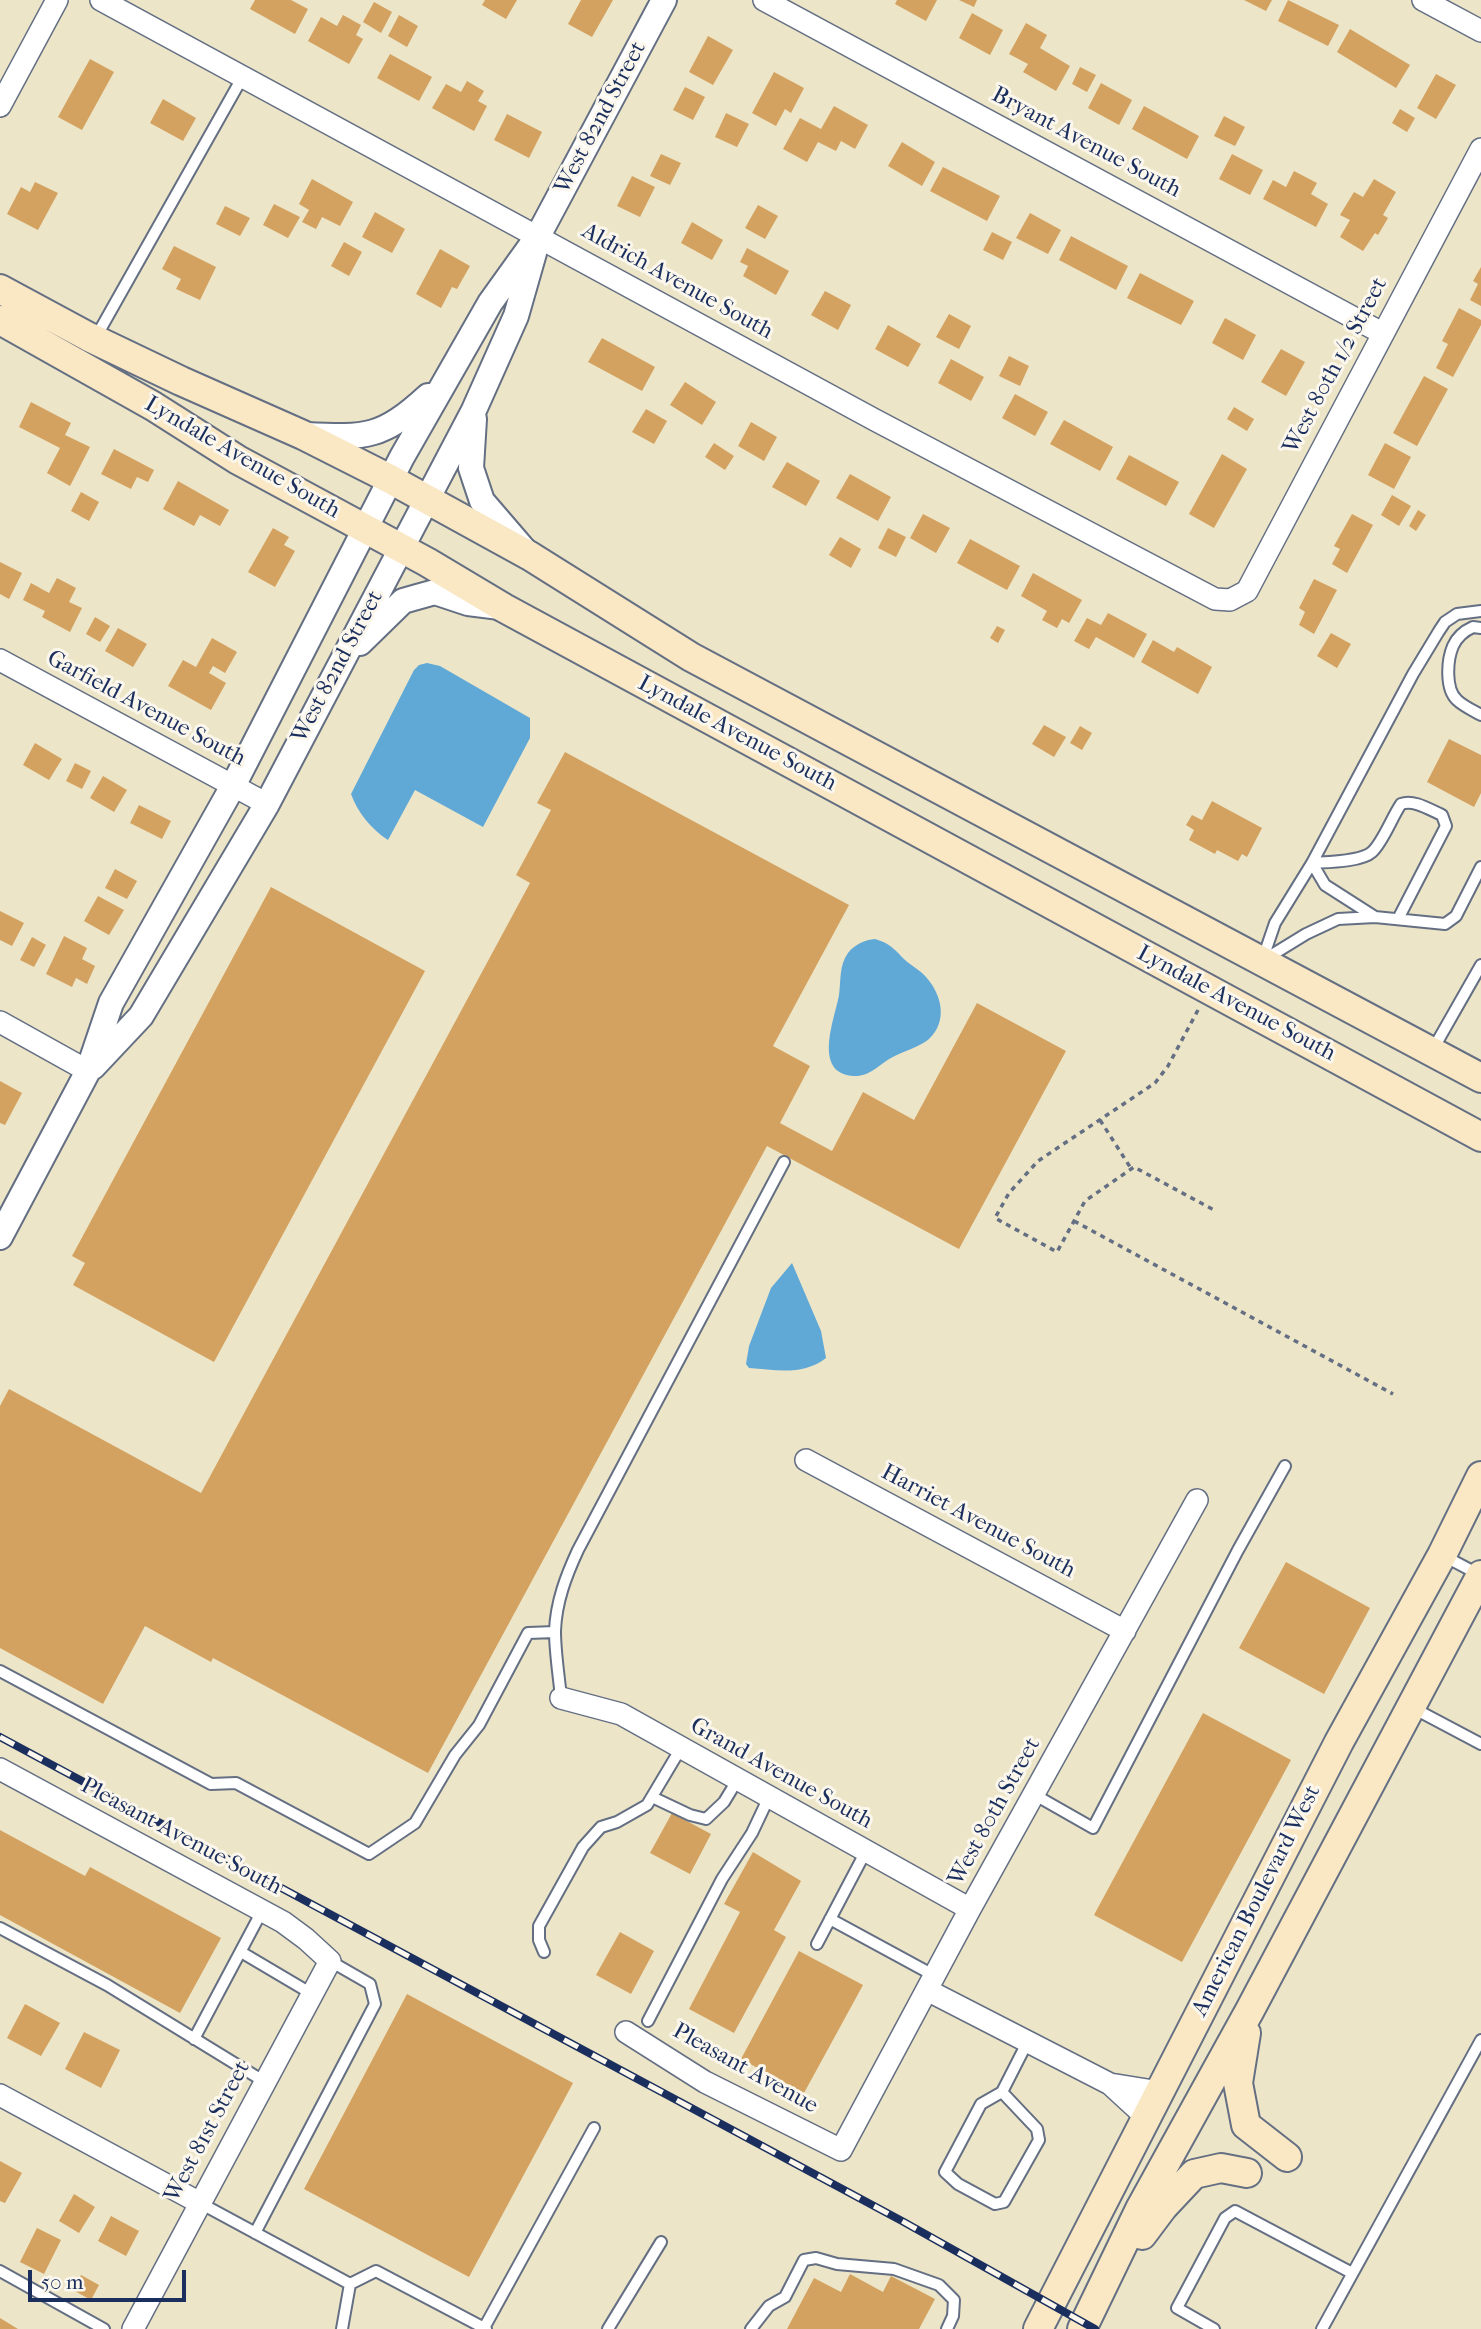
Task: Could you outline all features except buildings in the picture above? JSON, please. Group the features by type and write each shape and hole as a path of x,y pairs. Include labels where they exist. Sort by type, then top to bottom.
{"main road":[{"name":"Lyndale Avenue South","path":"0,289 94,340 303,435 390,480 530,556 691,657 1481,1078"},
{"name":"Lyndale Avenue South","path":"0,320 153,406 238,460 401,548 503,608 1481,1137"},
{"name":"American Boulevard West","path":"1038,2329 1339,1742 1442,1555 1481,1476"},
{"name":"American Boulevard West","path":"1082,2329 1140,2209 1250,2010 1481,1576"},
{"path":"1250,2010 1238,2083 1246,2125 1287,2157"},
{"path":"1102,2287 1163,2207 1194,2174 1221,2168 1247,2172"}],"street":[{"path":"0,106 57,0"},
{"name":"Aldrich Avenue South","path":"101,0 900,433 1215,599 1230,600"},
{"name":"West 82nd Street","path":"0,1237 88,1071 111,1003 233,786 364,528 490,303 538,236 664,0"},
{"name":"Bryant Avenue South","path":"764,0 1382,333"},
{"path":"1423,0 1481,31"},
{"name":"West 80th 1/2 Street","path":"1230,600 1247,591 1481,149"},
{"name":"West 82nd Street","path":"88,1071 141,1016 267,804 474,410 516,316 538,236"},
{"path":"303,435 341,437 376,433 404,417 444,381"},
{"path":"474,410 471,468 482,501 530,556"},
{"path":"334,673 371,631 403,601 435,593 468,603 503,608"},
{"name":"Garfield Avenue South","path":"0,660 267,804"},
{"path":"0,1022 88,1071"},
{"name":"Harriet Avenue South","path":"806,1460 1125,1631"},
{"name":"West 80th Street","path":"841,2150 970,1909 1197,1500"},
{"name":"Grand Avenue South","path":"561,1698 621,1714 970,1909"},
{"name":"Pleasant Avenue South","path":"0,1769 283,1922 330,1961"},
{"name":"West 81st Street","path":"132,2329 330,1961"},
{"path":"931,1983 1028,2041 1110,2084 1147,2118"},
{"name":"Pleasant Avenue","path":"626,2032 705,2082 841,2150"},
{"path":"1110,2084 1160,2092"},
{"path":"0,2095 200,2203"}],"lane":[{"path":"94,340 242,78"},
{"path":"1262,961 1275,923 1312,863 1412,674 1445,622 1457,614 1472,610 1481,611"},
{"path":"1481,628 1473,626 1458,638 1452,648 1448,672 1450,686 1457,700 1481,715"},
{"path":"1312,863 1365,856 1373,851 1395,814 1406,802 1442,815 1445,829 1398,919"},
{"path":"1312,863 1325,885 1376,917"},
{"path":"1262,961 1306,934 1338,919 1376,917 1437,925 1451,922 1481,867"},
{"path":"1431,1051 1478,980 1481,965"},
{"path":"561,1698 555,1632 566,1578 578,1550 785,1163"},
{"path":"1035,1795 1093,1828 1238,1550 1285,1466"},
{"path":"1442,1555 1481,1576"},
{"path":"0,1671 211,1784 236,1783 369,1854 415,1823 455,1755 479,1725 528,1633 555,1632"},
{"path":"1410,1706 1481,1744"},
{"path":"544,1952 539,1940 539,1926 583,1847 601,1827 617,1822 647,1805 681,1748"},
{"path":"652,1797 690,1815 706,1819 724,1802 738,1780"},
{"path":"648,2021 722,1879 752,1833 769,1797"},
{"path":"817,1944 866,1851"},
{"path":"194,2039 262,1911"},
{"path":"830,1919 931,1983"},
{"path":"0,1928 107,1985 265,2082"},
{"path":"241,1952 312,1994"},
{"path":"255,2233 375,2004 370,1984 330,1961"},
{"path":"1322,2329 1481,2040"},
{"path":"1002,2092 1037,2129 1039,2140 1004,2202 995,2204 958,2183 945,2172 981,2104 1002,2092 1028,2041"},
{"path":"350,2284 376,2271 485,2329 594,2128"},
{"path":"200,2203 350,2284"},
{"path":"1214,2329 1177,2308 1225,2218 1235,2211 1352,2273"},
{"path":"608,2329 661,2242"},
{"path":"751,2329 769,2306 785,2297 804,2260 816,2258 837,2264 894,2269 939,2285 954,2300 953,2316 947,2329"},
{"path":"0,2271 104,2329"},
{"path":"342,2329 350,2284"}],"path":[{"path":"1209,990 1168,1066 1155,1083 1030,1168 1009,1193 995,1218 1057,1252 1085,1201 1134,1167 1214,1210"},
{"path":"1100,1120 1132,1170"},
{"path":"1074,1221 1393,1395"}],"water":[{"path":"427,663 440,666 530,718 530,738 483,827 415,790 388,840 366,820 351,794 414,670"},
{"path":"875,939 892,947 932,984 939,1000 941,1016 935,1032 926,1042 891,1058 869,1073 853,1076 840,1073 833,1065 829,1055 831,1030 845,958 857,945"},
{"path":"792,1263 821,1331 826,1358 799,1370 749,1368 746,1364 749,1346 771,1288"}],"railway":[{"path":"0,1737 902,2221 1095,2329"}]}
